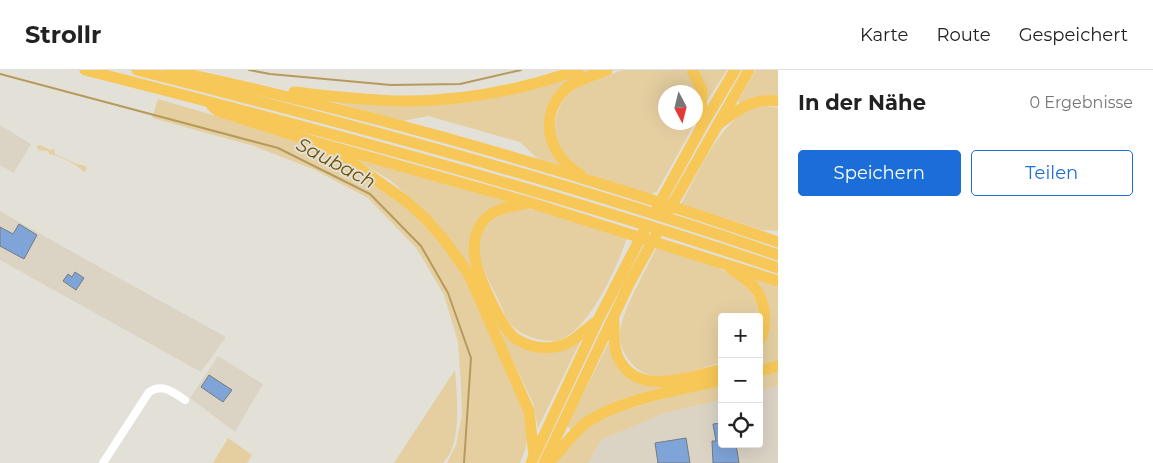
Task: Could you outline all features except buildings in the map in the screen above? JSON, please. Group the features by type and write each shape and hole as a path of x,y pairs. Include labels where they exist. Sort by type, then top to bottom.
{"highway":[{"path":"85,70 364,142 542,193 778,268"},
{"path":"137,70 368,129 566,187 724,236 778,255"},
{"path":"168,70 270,92 408,128 592,182 778,242"},
{"path":"270,92 281,90 369,100 408,101 498,92 578,70"},
{"path":"592,182 569,167 557,154 551,141 549,122 555,104 568,88 577,82 607,70"},
{"path":"692,70 700,85"},
{"path":"703,124 735,70"},
{"path":"539,461 648,250 716,125 749,70"},
{"path":"205,100 218,111 312,142 531,203 778,281"},
{"path":"716,125 750,104 767,100 778,101"},
{"path":"539,461 598,320 700,130"},
{"path":"312,142 355,165 406,200 425,218 452,250 468,273 524,398 532,423 539,461"},
{"path":"531,203 501,209 492,214 482,223 475,237 474,250 477,268 503,325 522,342 535,346 554,347 570,342 598,320"},
{"path":"765,238 778,236"},
{"path":"724,263 754,288 761,301 765,316 763,332"},
{"path":"614,315 617,355 628,370 644,380 659,383 670,382 718,370"},
{"path":"763,370 778,366"},
{"path":"539,461 586,422 606,411 630,403 718,381"}],"street":[{"path":"103,463 150,392 158,387 163,387 185,400"}],"shaded area":[{"path":"587,70 598,70 572,81 547,119 564,167 539,160 520,142 428,116 403,121 327,100 402,105 571,76"},
{"path":"622,70 685,70 690,76 694,85 658,85 658,130 691,130 656,193 654,192 652,196 594,177 576,167 560,150 556,139 556,117 566,97 586,83"},
{"path":"697,70 727,70 707,101"},
{"path":"756,70 778,70 778,97 741,104 738,101"},
{"path":"158,99 257,128 292,140 340,161 413,212 445,247 463,275 524,408 528,436 520,463 447,463 456,445 462,415 458,342 444,295 417,249 368,198 315,170 254,146 152,118"},
{"path":"765,106 778,108 778,231 762,230 681,204 718,138 738,117 749,110"},
{"path":"0,125 31,144 14,173 0,165"},
{"path":"40,145 50,150 54,149 55,154 85,166 87,169 84,172 68,161 49,154 48,151 39,150 36,146"},
{"path":"353,158 507,202 471,243 499,323 530,347 582,338 538,428 533,403 511,357 426,212 390,180"},
{"path":"520,208 542,211 627,238 610,279 593,309 573,332 556,341 534,338 514,328 507,318 486,275 480,258 480,241 486,227 499,216"},
{"path":"0,211 226,337 201,372 0,260"},
{"path":"657,247 705,262 735,277 747,288 756,301 758,313 718,313 718,363 680,375 657,377 637,369 625,355 620,332 630,301"},
{"path":"748,275 778,285 778,361 763,364 763,339 768,329"},
{"path":"611,338 637,380 718,371 583,420 571,429 567,426"},
{"path":"218,356 263,384 235,432 190,398"},
{"path":"778,369 778,386 763,390 763,373"},
{"path":"455,370 457,420 455,440 449,455 443,463 394,463"},
{"path":"718,384 718,401 665,413 601,440 588,463 555,463 589,425 612,413"},
{"path":"778,386 778,463 588,463 601,440 665,413 718,401 718,448 763,448 763,390"},
{"path":"228,438 252,455 247,463 213,463"}],"waterway":[{"path":"249,70 270,74 391,85 460,84 521,70"},
{"name":"Saubach","path":"0,74 278,148 370,194 421,246 448,293 471,358 464,463"}]}
